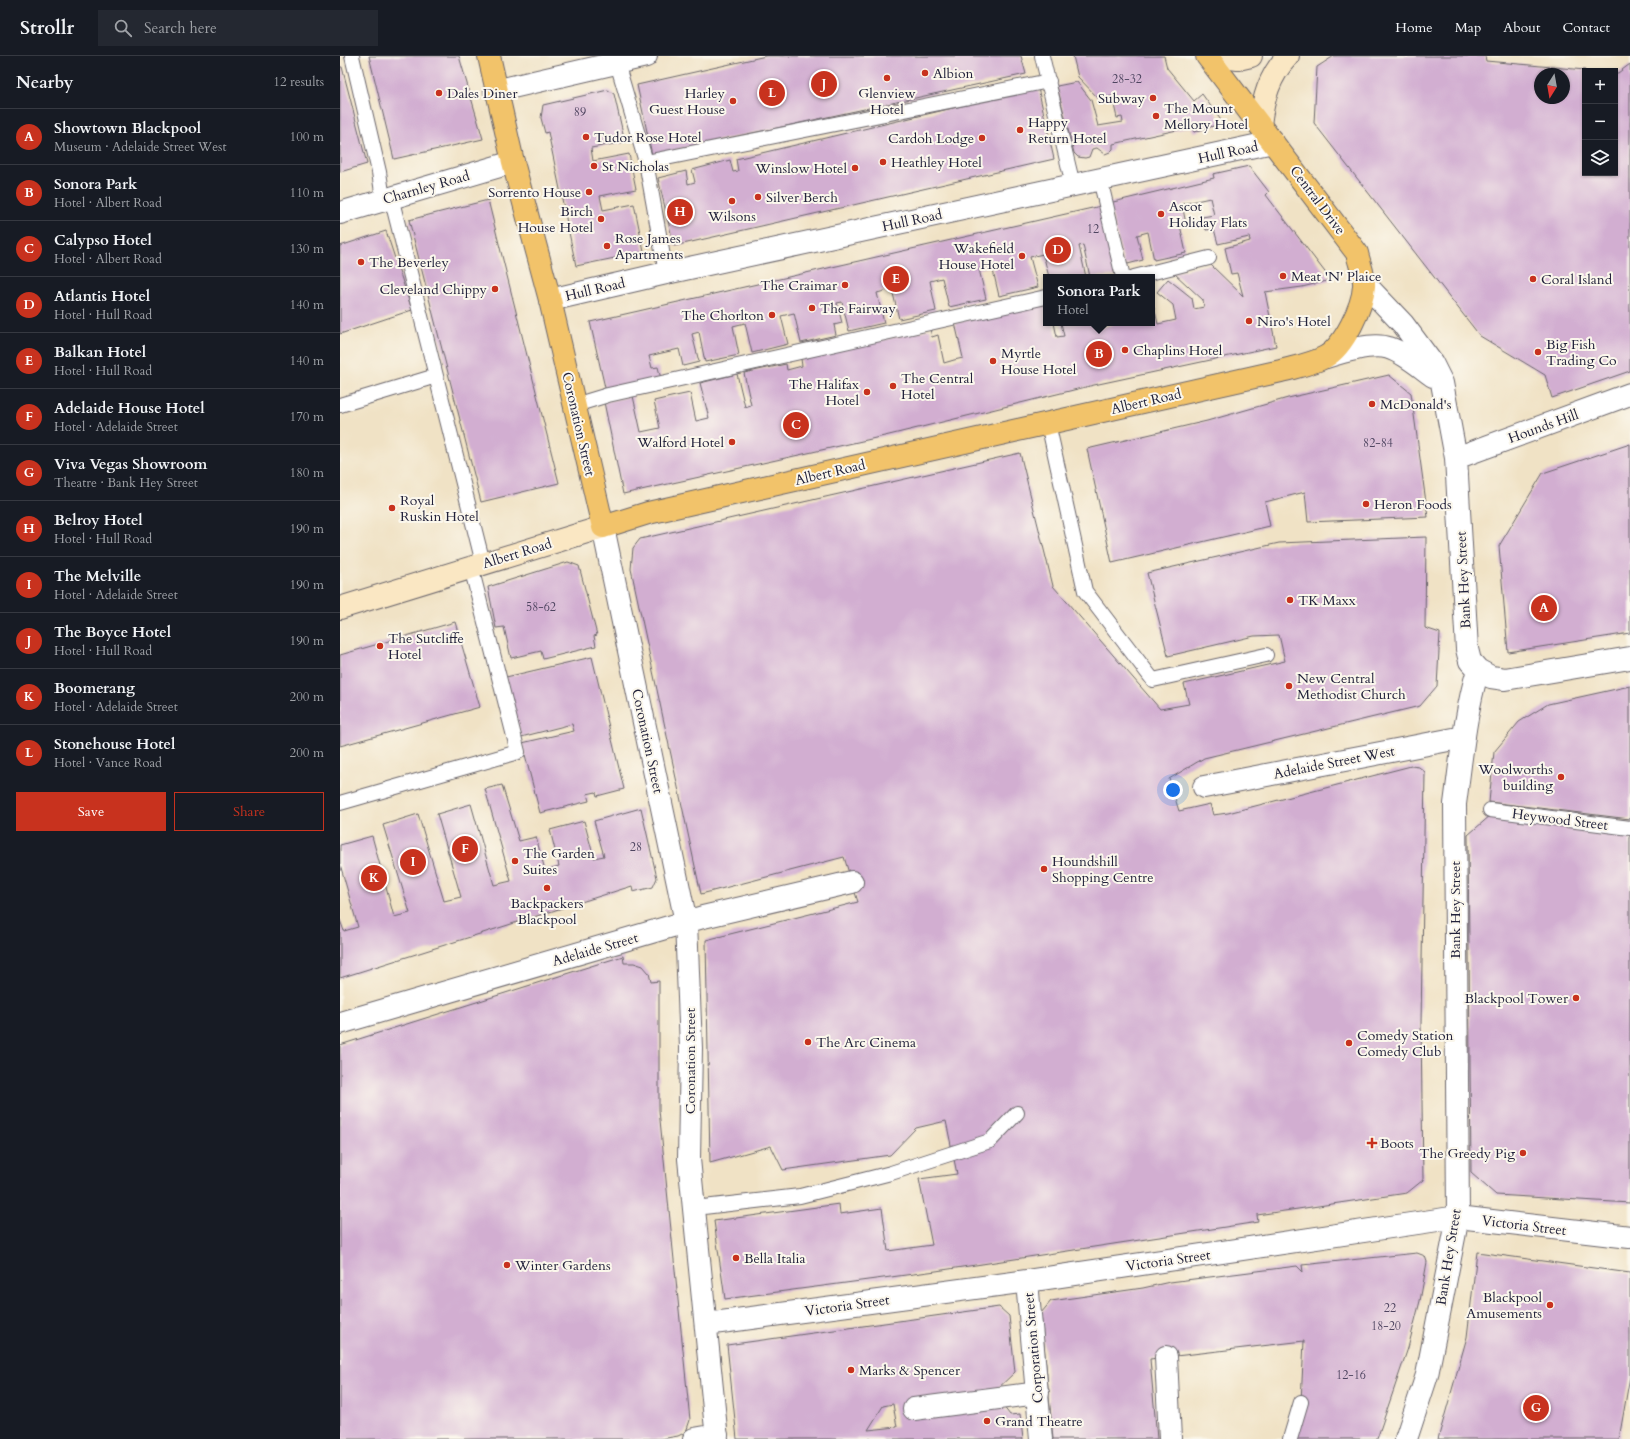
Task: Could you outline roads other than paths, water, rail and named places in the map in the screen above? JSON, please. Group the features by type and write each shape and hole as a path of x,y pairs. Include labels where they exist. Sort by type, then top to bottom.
{"main road":[{"name":"Coronation Street","path":"489,56 495,91 550,300 603,527"},
{"name":"Central Drive","path":"1207,56 1357,253 1365,284 1357,314 1338,345 1326,357"},
{"name":"Albert Road","path":"603,527 648,513 1281,371 1326,357"}],"street":[{"path":"495,91 646,56"},
{"path":"1215,56 1238,59 1252,56"},
{"path":"1260,125 1262,104 1267,88 1288,56"},
{"name":"Hull Road","path":"550,300 666,273 1273,142"},
{"name":"Charnley Road","path":"340,213 513,162"},
{"name":"Bank Hey Street","path":"1365,284 1403,324 1432,363 1442,383 1456,458 1467,649 1470,661 1478,670 1473,687 1464,737 1455,804 1458,1217 1427,1375 1406,1439"},
{"path":"1326,357 1350,350 1381,346 1388,347 1404,354 1442,383"},
{"name":"Hounds Hill","path":"1456,458 1630,394"},
{"name":"Albert Road","path":"340,608 603,527"},
{"name":"Coronation Street","path":"603,527 686,922 692,1048 689,1159 717,1437"},
{"path":"1478,670 1491,677 1509,679 1630,658"},
{"name":"Adelaide Street West","path":"1204,787 1464,737"},
{"name":"Adelaide Street","path":"340,1023 686,922 852,882"},
{"name":"Victoria Street","path":"706,1324 1027,1281 1458,1217 1630,1237"},
{"name":"Corporation Street","path":"1027,1281 1041,1439"},
{"path":"1166,1357 1170,1439"},
{"path":"914,1409 1038,1393"},
{"path":"694,1439 717,1437"}],"lane":[{"path":"340,803 518,752 436,376 379,172 352,56"},
{"path":"1042,56 1073,185"},
{"path":"617,62 646,162 666,273"},
{"path":"646,162 1049,81"},
{"path":"1100,179 1122,274"},
{"path":"1146,274 1209,258"},
{"path":"575,405 608,395 1043,298"},
{"path":"340,405 436,376"},
{"path":"1048,423 1085,591 1153,680 1266,655"},
{"name":"Heywood Street","path":"1490,810 1630,828"},
{"path":"695,1208 800,1196 891,1173 990,1141 1017,1112"},
{"path":"1290,1439 1302,1402"}],"place":[{"name":"Albion","path":"925,73"},
{"name":"Glenview Hotel","path":"887,78"},
{"name":"The Boyce Hotel","path":"824,84"},
{"name":"Dales Diner","path":"439,93"},
{"name":"Stonehouse Hotel","path":"772,93"},
{"name":"Subway","path":"1153,98"},
{"name":"Harley Guest House","path":"733,101"},
{"name":"The Mount Mellory Hotel","path":"1156,116"},
{"name":"Happy Return Hotel","path":"1020,130"},
{"name":"Tudor Rose Hotel","path":"586,137"},
{"name":"Cardoh Lodge","path":"982,138"},
{"name":"Heathley Hotel","path":"883,162"},
{"name":"St Nicholas","path":"594,166"},
{"name":"Winslow Hotel","path":"855,168"},
{"name":"Sorrento House","path":"589,192"},
{"name":"Silver Berch","path":"758,197"},
{"name":"Wilsons","path":"732,201"},
{"name":"Belroy Hotel","path":"680,212"},
{"name":"Ascot Holiday Flats","path":"1161,214"},
{"name":"Birch House Hotel","path":"601,219"},
{"name":"Rose James Apartments","path":"607,246"},
{"name":"Atlantis Hotel","path":"1058,250"},
{"name":"Wakefield House Hotel","path":"1022,256"},
{"name":"The Beverley","path":"361,262"},
{"name":"Meat 'N' Plaice","path":"1283,276"},
{"name":"Balkan Hotel","path":"896,279"},
{"name":"Coral Island","path":"1533,279"},
{"name":"The Craimar","path":"845,285"},
{"name":"Cleveland Chippy","path":"495,289"},
{"name":"The Fairway","path":"812,308"},
{"name":"The Chorlton","path":"772,315"},
{"name":"Niro's Hotel","path":"1249,321"},
{"name":"Chaplins Hotel","path":"1125,350"},
{"name":"Big Fish Trading Co","path":"1538,352"},
{"name":"Sonora Park","path":"1099,354"},
{"name":"Myrtle House Hotel","path":"993,361"},
{"name":"The Central Hotel","path":"893,386"},
{"name":"The Halifax Hotel","path":"867,392"},
{"name":"McDonald's","path":"1372,404"},
{"name":"Calypso Hotel","path":"796,425"},
{"name":"Walford Hotel","path":"732,442"},
{"name":"Heron Foods","path":"1366,504"},
{"name":"Royal Ruskin Hotel","path":"392,508"},
{"name":"TK Maxx","path":"1290,600"},
{"name":"Showtown Blackpool","path":"1544,608"},
{"name":"The Sutcliffe Hotel","path":"380,646"},
{"name":"New Central Methodist Church","path":"1289,686"},
{"name":"Woolworths building","path":"1561,777"},
{"name":"Adelaide House Hotel","path":"465,849"},
{"name":"The Garden Suites","path":"515,861"},
{"name":"The Melville","path":"413,862"},
{"name":"Houndshill Shopping Centre","path":"1044,869"},
{"name":"Boomerang","path":"374,878"},
{"name":"Backpackers Blackpool","path":"547,888"},
{"name":"Blackpool Tower","path":"1576,998"},
{"name":"The Arc Cinema","path":"808,1042"},
{"name":"Comedy Station Comedy Club","path":"1349,1043"},
{"name":"Boots","path":"1372,1143"},
{"name":"The Greedy Pig","path":"1523,1153"},
{"name":"Bella Italia","path":"736,1258"},
{"name":"Winter Gardens","path":"507,1265"},
{"name":"Blackpool Amusements","path":"1550,1305"},
{"name":"Marks & Spencer","path":"851,1370"},
{"name":"Viva Vegas Showroom","path":"1536,1408"},
{"name":"Grand Theatre","path":"987,1421"}]}
